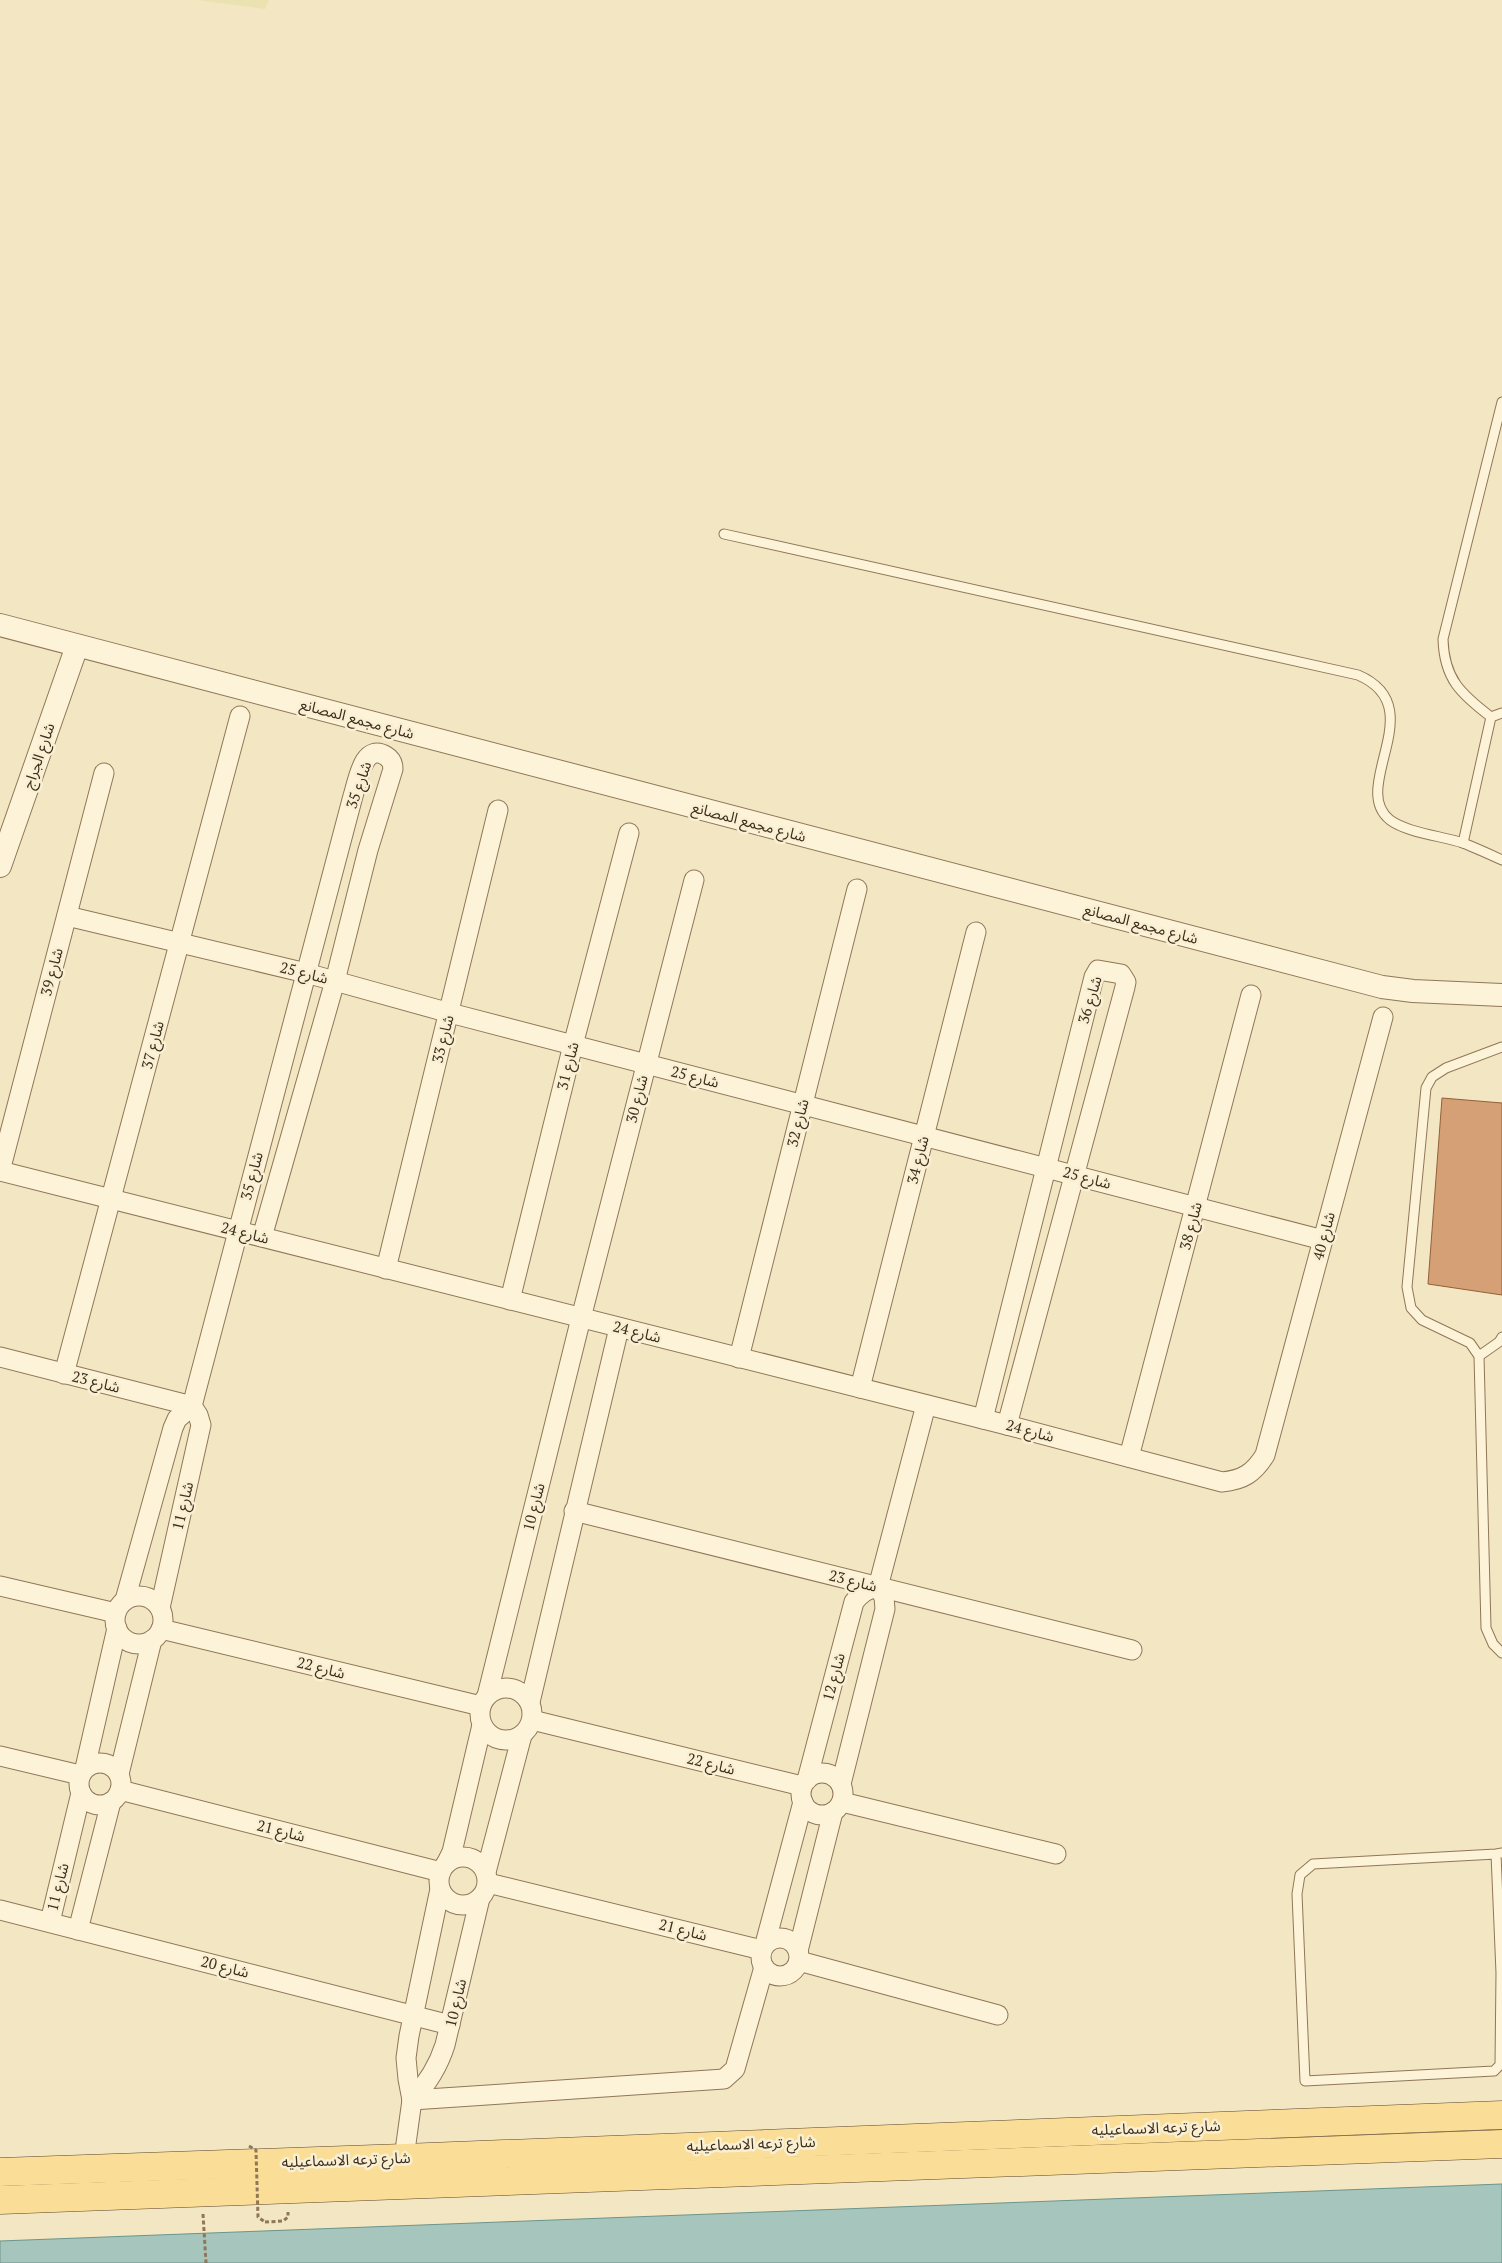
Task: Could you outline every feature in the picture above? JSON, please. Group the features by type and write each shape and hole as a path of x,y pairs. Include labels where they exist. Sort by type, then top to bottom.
{"main road":[{"name":"شارع ترعه الاسماعيليه","path":"0,2172 1502,2115"},
{"name":"شارع ترعه الاسماعيليه","path":"0,2200 1502,2144"}],"street":[{"name":"شارع مجمع المصانع","path":"0,625 1382,987 1413,992 1502,995"},
{"name":"شارع الجراج","path":"0,866 77,646"},
{"name":"شارع 37","path":"64,1374 240,716"},
{"name":"شارع 35","path":"237,1231 353,796 364,764 370,754 377,752 384,754 393,764 393,769 368,850 335,981 262,1237"},
{"name":"شارع 39","path":"0,1171 104,773"},
{"name":"شارع 33","path":"386,1268 450,1013 498,810"},
{"name":"شارع 31","path":"510,1300 573,1045 629,833"},
{"name":"شارع 30","path":"581,1318 694,880"},
{"name":"شارع 32","path":"739,1358 857,889"},
{"name":"شارع 25","path":"67,916 179,944 306,972 450,1013 1323,1240"},
{"name":"شارع 34","path":"860,1388 976,932"},
{"name":"شارع 36","path":"983,1419 1048,1168 1094,977 1098,970 1121,974 1126,982 1125,987 1007,1425"},
{"name":"شارع 38","path":"1130,1458 1251,995"},
{"name":"شارع 40","path":"1265,1455 1383,1018"},
{"name":"شارع 24","path":"0,1171 1007,1425 1222,1482 1236,1481 1248,1476 1265,1455"},
{"name":"شارع 11","path":"50,1922 119,1614 177,1419 192,1406 237,1231"},
{"name":"شارع 10","path":"404,2158 412,2100 406,2058 413,2015 443,1875 452,1852 483,1709 581,1318"},
{"name":"شارع 10","path":"412,2100 427,2084 438,2066 450,2025 528,1719 574,1511 619,1328"},
{"name":"شارع 23","path":"0,1357 192,1406"},
{"path":"798,1956 795,1945 784,1938 777,1938 764,1954 769,1972 783,1976 795,1968 884,1615 884,1598 878,1587 926,1405"},
{"name":"شارع 11","path":"160,1608 201,1425 198,1415 192,1406"},
{"name":"شارع 23","path":"574,1511 1132,1650"},
{"path":"0,1586 119,1614"},
{"name":"شارع 12","path":"412,2100 717,2080 730,2075 735,2070 804,1790 854,1602 860,1594 868,1589 878,1587"},
{"path":"141,1596 148,1598 160,1608 163,1619 156,1634 135,1643 127,1640 119,1614 141,1596"},
{"name":"شارع 11","path":"78,1930 117,1789 156,1634"},
{"name":"شارع 22","path":"156,1634 483,1709"},
{"path":"505,1687 515,1689 524,1694 528,1719 513,1739 495,1738 483,1709 495,1690 505,1687"},
{"name":"شارع 22","path":"528,1719 804,1790"},
{"path":"0,1756 82,1779"},
{"path":"99,1762 114,1767 117,1789 97,1805 85,1798 82,1779 91,1764 99,1762"},
{"path":"821,1773 836,1778 839,1799 827,1815 813,1813 804,1790 821,1773"},
{"name":"شارع 21","path":"117,1789 443,1875"},
{"path":"839,1799 1056,1854"},
{"path":"464,1857 473,1859 481,1864 485,1884 472,1904 453,1903 446,1897 443,1875 454,1858 464,1857"},
{"name":"شارع 21","path":"485,1884 764,1954"},
{"name":"شارع 20","path":"0,1910 450,2025"},
{"path":"798,1956 998,2015"}],"lane":[{"path":"1491,717 1466,698 1453,681 1443,654 1443,639 1502,402"},
{"path":"724,534 1358,675 1378,686 1387,698 1391,719 1378,791 1379,805 1384,813 1390,820 1402,826 1463,843 1502,860"},
{"path":"1491,717 1502,713"},
{"path":"1463,843 1491,717"},
{"path":"1502,1047 1446,1068 1432,1077 1426,1088 1407,1287 1411,1308 1422,1320 1470,1343 1479,1356 1486,1628 1493,1644 1502,1653"},
{"path":"1479,1356 1499,1342 1502,1337"},
{"path":"1499,1854 1502,2055 1500,2065 1494,2071 1304,2081 1297,1894 1300,1875 1313,1864 1499,1854"}],"path":[{"path":"248,2146 256,2150 258,2217 265,2222 283,2221 288,2217 288,2213"},
{"path":"203,2216 206,2263"}],"shaded area":[{"path":"197,0 269,0 265,9"}],"water":[{"path":"1502,2184 1502,2263 0,2263 0,2241"}],"building":[{"path":"1442,1098 1502,1103 1502,1295 1428,1284"}]}
